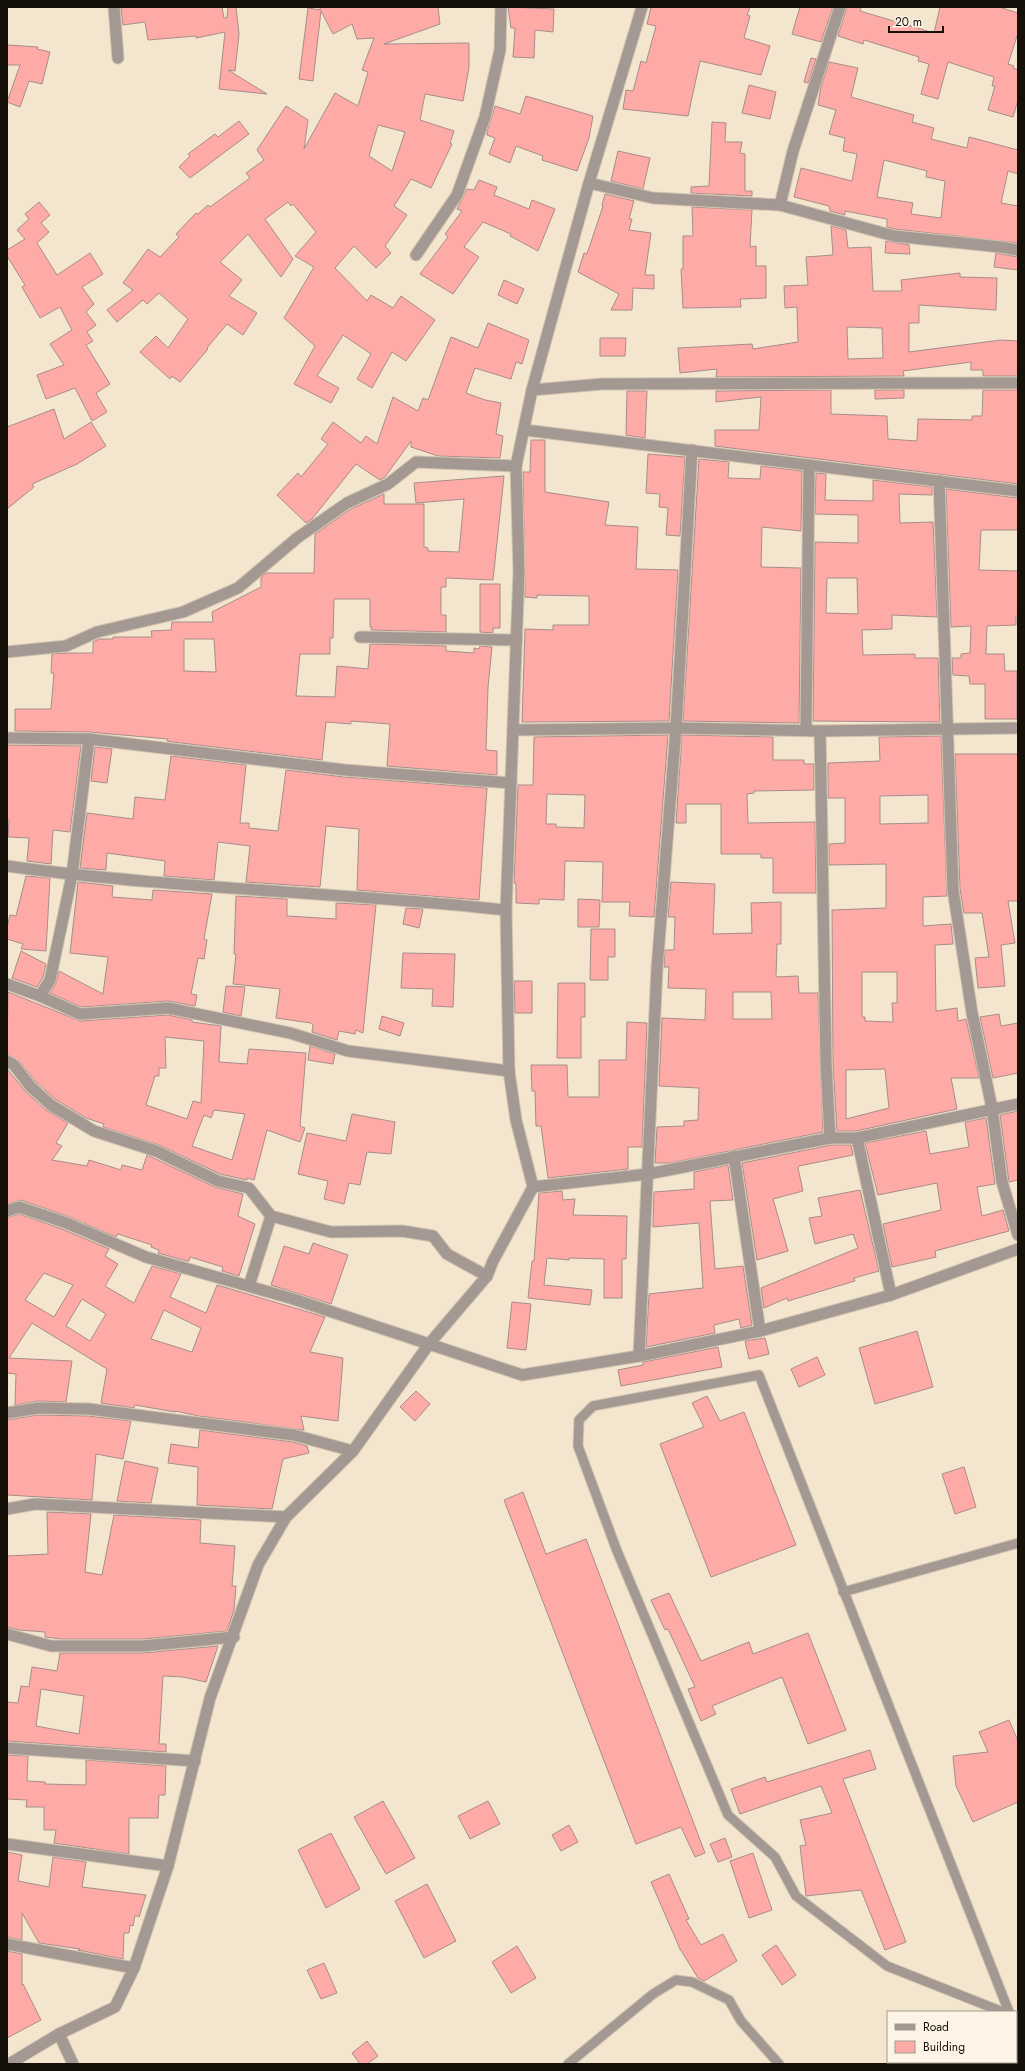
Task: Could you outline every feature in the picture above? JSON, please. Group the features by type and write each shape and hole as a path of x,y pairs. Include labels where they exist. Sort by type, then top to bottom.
{"street":[{"path":"114,7 118,58"},
{"path":"416,255 457,195 485,117 500,50 501,7"},
{"path":"9,2064 60,2034 115,2007 134,1968 168,1866 210,1698 234,1637 258,1565 286,1517 353,1451 429,1344 488,1276 493,1260 533,1187 516,1120 509,1072 506,910 519,571 516,466 532,390 589,182 642,7"},
{"path":"780,205 793,151 840,7"},
{"path":"589,182 653,198 780,205 894,236 1018,250"},
{"path":"532,390 602,384 1018,383"},
{"path":"524,430 1018,491"},
{"path":"639,1356 657,968 676,728 692,450"},
{"path":"7,652 66,646 97,632 183,612 238,588 297,538 347,502 388,484 416,462 516,466"},
{"path":"806,730 809,465"},
{"path":"939,481 949,728 953,890 972,1013 992,1108 1002,1182 1018,1235"},
{"path":"360,637 516,640"},
{"path":"513,730 676,728 820,731 1018,728"},
{"path":"820,731 826,1056 830,1138"},
{"path":"7,738 89,739 345,770 511,783"},
{"path":"40,996 50,980 72,875 89,739"},
{"path":"7,866 72,875 418,901 506,910"},
{"path":"7,984 40,996 80,1014 168,1008 290,1033 348,1051 509,1072"},
{"path":"7,1061 14,1065 30,1086 51,1105 94,1131 156,1151 218,1181 249,1188 271,1216 332,1232 402,1231 433,1236 448,1254 488,1276"},
{"path":"533,1187 648,1174 830,1138 857,1138 992,1108 1018,1104"},
{"path":"857,1138 891,1295"},
{"path":"734,1156 760,1331"},
{"path":"7,1211 19,1207 64,1222 146,1256 249,1286 522,1375 639,1356 760,1331 891,1295 1018,1249"},
{"path":"249,1286 271,1216"},
{"path":"7,1413 38,1408 89,1409 294,1435 353,1451"},
{"path":"7,1509 35,1504 286,1517"},
{"path":"7,1634 51,1646 143,1646 234,1637"},
{"path":"7,1748 195,1761"},
{"path":"7,1844 168,1866"},
{"path":"7,1944 134,1968"},
{"path":"60,2034 73,2064"}],"lane":[{"path":"1000,2011 888,1966 796,1896 775,1857 728,1816 617,1551 578,1446 579,1420 593,1406 759,1375 1009,2011"},
{"path":"843,1592 1018,1543"},
{"path":"568,2064 654,1994 676,1980 692,1982 729,2000 741,2021 779,2064"}],"building":[{"path":"121,7 222,7 224,18 227,18 228,7 236,7 239,34 235,71 228,70 267,94 219,89 225,32 196,38 196,36 148,40 145,22 123,25"},
{"path":"319,7 438,7 440,24 384,44 469,43 469,68 463,101 425,94 420,120 454,131 450,143 452,144 431,188 411,179 394,206 407,215 385,246 391,253 376,268 354,246 335,268 367,301 371,295 393,308 401,296 435,320 406,361 392,352 372,388 357,379 371,354 343,335 317,376 339,388 331,403 294,384 315,346 284,318 314,267 295,256 316,232 293,204 291,206 288,202 265,219 293,259 281,277 248,234 220,262 242,280 229,296 257,313 243,335 227,324 180,382 172,376 170,379 140,352 156,336 168,348 188,319 159,293 147,304 143,300 117,322 107,310 133,290 123,283 148,249 160,257 179,237 176,234 196,213 198,214 208,205 210,207 250,178 246,173 264,160 257,150 286,106 308,120 304,149 335,93 358,106 368,72 362,70 374,38 357,39 352,24 333,34 321,11 313,81 299,79 308,8 321,10","holes":["378,125 405,132 392,171 369,156"]},
{"path":"508,7 554,9 553,32 535,30 534,58 513,57 515,28 511,28"},
{"path":"651,7 750,7 747,15 750,16 744,38 770,46 761,75 700,61 688,116 623,109 626,90 633,91 641,61 646,63 656,26 647,24"},
{"path":"800,7 833,7 821,42 792,34"},
{"path":"847,7 861,7 860,11 934,33 940,7 999,7 1018,13 1018,33 1008,64 1014,66 1013,68 1018,70 1018,100 1013,117 988,110 995,86 992,86 994,77 948,62 938,99 921,94 929,64 918,61 919,57 864,40 863,44 838,36"},
{"path":"7,45 38,47 37,49 50,52 42,84 29,81 20,107 7,102 20,65 7,65"},
{"path":"811,58 816,59 808,83 804,82"},
{"path":"829,62 858,68 851,97 914,115 912,122 934,128 931,139 967,148 969,137 1018,150 1018,174 1008,171 1001,203 1018,206 1018,243 895,229 887,227 887,219 845,211 845,215 830,211 829,206 794,197 801,168 852,181 857,154 843,151 845,138 829,134 836,110 818,105 821,87","holes":["884,160 927,171 926,177 945,181 941,218 911,214 913,203 877,197"]},
{"path":"749,85 776,92 770,119 742,113"},
{"path":"526,96 593,116 589,138 577,171 542,160 543,156 516,146 510,163 489,154 495,138 487,135 487,132 495,106 520,114"},
{"path":"239,121 249,134 190,178 179,167 190,156 188,154 215,134 218,137"},
{"path":"712,122 726,123 725,142 742,142 740,153 745,154 745,191 752,191 752,196 691,193 691,187 709,186"},
{"path":"618,151 650,158 643,189 611,181"},
{"path":"479,180 497,187 494,195 529,209 532,200 555,209 538,251 510,236 511,234 483,222 464,247 479,257 453,294 420,274 448,237 445,234 462,211 457,209 467,189 474,190"},
{"path":"605,194 634,201 629,219 632,219 629,230 651,233 645,275 654,275 654,289 633,288 632,310 611,310 619,294 578,272 584,253 587,254 603,206"},
{"path":"39,202 50,215 41,223 49,232 37,243 57,275 90,253 103,274 82,287 94,304 86,312 96,325 87,332 93,341 86,345 110,384 96,393 107,412 92,421 75,388 46,399 37,375 64,365 50,344 72,330 60,307 40,318 22,287 25,285 7,256 7,250 25,239 17,230 29,219 25,214"},
{"path":"692,207 752,210 750,247 756,246 756,266 766,266 766,298 740,299 741,307 683,308 681,269 683,269 683,236 693,236"},
{"path":"831,226 846,230 848,248 871,247 873,291 902,291 901,280 960,273 960,277 997,278 996,310 919,305 919,323 909,323 909,352 1001,340 1018,341 1018,376 983,376 983,370 971,370 971,362 903,371 904,376 716,377 717,369 680,373 678,348 752,344 753,349 798,342 797,307 785,308 784,286 808,285 806,257 833,255","holes":["847,327 882,328 883,358 848,359"]},
{"path":"886,241 909,245 910,254 885,253"},
{"path":"996,253 1018,257 1018,270 994,267"},
{"path":"504,280 524,289 517,304 498,295"},
{"path":"488,323 529,340 522,364 516,362 511,379 475,368 466,393 485,400 501,403 496,434 503,436 500,458 438,456 411,447 411,441 385,477 380,480 356,464 312,519 306,523 277,495 298,473 301,477 328,444 321,439 333,422 361,443 366,436 377,444 393,397 418,411 423,398 428,400 451,337 478,348"},
{"path":"600,338 626,338 625,356 600,356"},
{"path":"831,390 831,414 887,416 888,439 917,441 918,419 972,420 972,416 982,416 983,390 1018,390 1018,484 715,446 715,430 759,430 761,397 716,402 716,391"},
{"path":"875,390 904,390 904,398 875,399"},
{"path":"627,391 647,391 645,438 626,435"},
{"path":"54,409 64,439 91,422 106,446 77,464 32,484 34,487 7,509 7,427"},
{"path":"531,440 545,440 545,492 609,502 605,525 638,527 636,569 678,570 669,721 522,722 525,629 553,630 553,625 589,625 589,596 537,595 537,598 525,597 523,472 530,472"},
{"path":"648,454 685,457 680,536 666,535 668,508 659,507 660,494 646,493"},
{"path":"699,459 729,462 728,478 760,479 761,466 802,471 801,531 762,527 761,567 801,568 799,723 683,721"},
{"path":"816,473 826,474 825,500 873,501 873,480 932,487 932,495 899,494 900,523 933,522 937,617 892,615 892,629 862,630 863,655 915,654 915,658 938,658 940,722 813,721 815,542 858,543 858,515 815,514","holes":["827,578 857,578 858,614 826,613"]},
{"path":"504,476 493,580 446,578 446,587 441,587 441,615 446,615 446,632 371,630 370,599 334,599 333,638 330,638 330,654 300,654 296,696 335,697 337,666 368,669 370,644 446,646 446,651 474,653 474,648 479,649 480,646 492,647 488,687 486,750 497,751 497,775 387,766 390,724 351,721 351,724 326,722 322,760 173,742 167,741 168,739 89,732 15,731 15,709 51,709 54,673 51,673 52,654 93,653 93,642 99,639 113,639 113,637 152,637 151,631 171,630 172,622 213,622 212,612 261,587 261,578 266,573 314,573 315,534 351,509 384,494 384,504 424,504 424,547 428,548 428,551 459,552 464,499 416,503 414,483","holes":["184,639 214,639 216,672 184,671"]},
{"path":"946,489 1018,498 1018,530 981,530 979,570 1018,571 1018,616 1016,616 1016,625 987,626 986,654 1004,654 1005,671 1017,671 1017,719 985,719 985,684 970,684 969,676 953,675 952,658 961,658 961,654 970,653 971,626 951,627"},
{"path":"480,584 500,584 500,628 493,628 493,633 480,632"},
{"path":"668,735 654,917 629,916 630,902 602,902 603,862 565,861 564,900 539,899 539,904 516,903 516,883 514,883 518,785 533,785 534,737","holes":["547,794 585,795 584,828 556,827 556,824 546,824"]},
{"path":"682,735 773,737 773,760 804,760 804,764 814,764 814,790 754,791 754,793 747,794 748,823 815,822 816,893 773,893 773,858 761,858 761,854 721,854 721,804 686,804 686,823 676,823"},
{"path":"941,736 947,896 923,897 923,926 951,924 953,944 935,945 936,1011 957,1008 958,1021 966,1019 979,1078 951,1078 957,1109 856,1131 837,1131 833,1064 832,910 886,908 886,864 829,865 829,844 845,843 845,798 828,798 828,763 880,761 879,737","holes":["928,795 928,823 880,824 880,796","862,972 897,972 897,1003 892,1003 893,1022 865,1021 865,1017 862,1017","885,1069 889,1108 846,1119 846,1070"]},
{"path":"7,745 81,746 70,832 53,830 51,864 27,861 29,838 8,837"},
{"path":"95,747 112,749 107,783 91,781"},
{"path":"955,754 1018,754 1018,901 1008,901 1015,943 1001,945 1005,986 978,988 975,958 989,957 982,913 964,913 960,889"},
{"path":"171,756 246,765 240,823 249,823 249,828 278,831 286,770 344,777 487,788 479,900 357,890 359,829 326,826 320,887 246,882 250,846 218,842 214,880 164,876 165,861 107,853 106,870 80,868 87,813 133,819 135,797 165,800"},
{"path":"26,876 50,878 46,951 21,949 23,944 7,939 7,927 10,915 16,916"},
{"path":"78,882 113,886 112,897 152,900 153,890 212,894 204,939 207,940 204,959 198,958 191,994 197,995 195,1006 168,1001 81,1007 50,993 56,983 59,971 103,994 108,957 70,953"},
{"path":"671,882 715,884 713,934 752,933 751,903 781,902 781,944 777,944 776,977 798,976 799,993 818,993 823,1132 670,1163 655,1163 657,1127 684,1126 684,1121 698,1120 699,1088 659,1086 662,1018 705,1020 706,989 668,988 669,967 664,967 665,950 674,950 675,917 668,917","holes":["733,992 771,992 772,1019 733,1019"]},
{"path":"236,896 287,899 287,916 336,919 336,903 376,905 363,1033 356,1030 355,1034 339,1031 337,1040 312,1032 313,1025 311,1023 276,1018 280,989 233,984 236,954 234,954"},
{"path":"578,899 600,900 599,927 578,927"},
{"path":"406,908 423,909 419,928 403,924"},
{"path":"591,929 615,929 615,957 608,957 608,980 590,980"},
{"path":"21,951 46,964 43,977 37,987 12,978"},
{"path":"403,953 455,954 453,1007 432,1006 433,989 401,988"},
{"path":"514,981 532,981 532,1013 515,1013"},
{"path":"558,983 585,983 585,1017 581,1017 581,1058 557,1058"},
{"path":"226,986 245,987 241,1016 223,1012"},
{"path":"8,992 80,1021 168,1015 192,1020 192,1022 221,1026 219,1062 247,1064 249,1049 306,1053 300,1126 305,1128 300,1142 267,1130 254,1180 247,1178 247,1180 220,1174 159,1145 103,1127 104,1124 86,1118 55,1099 35,1081 19,1061 7,1054","holes":["165,1037 204,1041 201,1103 193,1101 187,1119 146,1105 155,1076 159,1076 159,1068 166,1068","214,1110 245,1114 232,1160 192,1146 204,1115 211,1118"]},
{"path":"999,1014 1001,1026 1018,1023 1018,1073 993,1078 980,1017"},
{"path":"382,1016 404,1023 400,1036 379,1029"},
{"path":"627,1022 647,1023 642,1147 628,1147 628,1169 548,1178 541,1126 536,1126 535,1091 532,1091 531,1065 567,1065 568,1097 599,1097 599,1060 626,1060"},
{"path":"310,1046 335,1054 333,1064 308,1060"},
{"path":"7,1069 25,1091 46,1110 68,1123 56,1143 62,1146 52,1160 87,1166 89,1160 121,1170 122,1165 142,1170 147,1155 215,1187 243,1194 238,1216 255,1224 239,1276 222,1271 223,1267 190,1257 189,1261 187,1261 158,1253 159,1250 151,1247 152,1245 118,1234 116,1237 67,1216 21,1200 7,1204"},
{"path":"1018,1111 1018,1180 1009,1182 1000,1115"},
{"path":"352,1114 395,1122 391,1154 367,1152 360,1185 349,1183 344,1204 324,1199 328,1181 298,1174 307,1133 346,1141"},
{"path":"986,1118 995,1184 977,1187 982,1216 1003,1210 1009,1231 935,1251 936,1257 892,1267 883,1224 941,1210 937,1183 878,1195 865,1143 926,1131 930,1154 969,1147 965,1122"},
{"path":"831,1145 851,1145 853,1155 799,1166 798,1168 803,1191 773,1199 788,1251 757,1260 742,1163"},
{"path":"728,1165 733,1200 710,1201 715,1269 743,1266 752,1325 741,1328 739,1319 714,1325 715,1333 646,1347 649,1294 703,1288 699,1223 653,1227 654,1192 694,1189 694,1172"},
{"path":"860,1190 879,1271 854,1278 855,1281 788,1301 787,1298 764,1308 761,1288 858,1248 853,1234 815,1244 809,1218 822,1216 818,1198"},
{"path":"562,1191 563,1200 575,1199 573,1215 627,1216 626,1259 622,1259 622,1298 604,1298 604,1259 569,1258 569,1260 547,1258 544,1285 592,1290 590,1305 528,1298 532,1261 534,1261 539,1193"},
{"path":"19,1214 62,1229 109,1249 105,1256 118,1264 105,1286 134,1303 152,1266 181,1274 170,1297 206,1313 217,1285 325,1317 310,1352 343,1358 338,1421 301,1416 304,1430 199,1416 135,1405 134,1408 101,1403 107,1369 32,1323 9,1358 72,1361 66,1402 38,1401 15,1405 16,1374 7,1373 7,1218","holes":["44,1273 73,1285 54,1317 25,1300","82,1299 106,1314 90,1341 66,1326","164,1310 201,1328 192,1352 151,1339"]},
{"path":"313,1243 348,1255 331,1304 271,1285 284,1246 309,1254"},
{"path":"512,1302 531,1304 526,1350 507,1348"},
{"path":"917,1331 933,1387 875,1404 859,1348"},
{"path":"765,1338 769,1354 749,1359 745,1341"},
{"path":"718,1347 722,1367 621,1386 618,1370 643,1365 643,1362"},
{"path":"817,1357 825,1375 799,1387 791,1369"},
{"path":"416,1391 430,1404 415,1421 400,1407"},
{"path":"707,1396 720,1421 744,1412 796,1545 711,1577 660,1444 704,1427 692,1403"},
{"path":"38,1415 88,1416 131,1421 123,1459 96,1454 92,1500 7,1495 7,1420"},
{"path":"200,1430 293,1442 307,1446 309,1453 283,1459 272,1509 197,1505 198,1467 168,1463 171,1444 198,1448"},
{"path":"125,1461 158,1468 151,1503 117,1501"},
{"path":"964,1467 976,1507 955,1514 942,1474"},
{"path":"523,1492 546,1554 586,1539 705,1853 695,1857 681,1827 636,1844 504,1500"},
{"path":"47,1512 91,1514 85,1572 102,1575 114,1515 201,1520 200,1543 235,1546 232,1586 236,1586 234,1610 227,1631 143,1639 62,1639 45,1637 45,1632 19,1630 7,1627 7,1556 48,1554"},
{"path":"669,1593 701,1661 749,1642 753,1654 808,1633 846,1730 808,1744 782,1677 712,1706 716,1714 701,1721 688,1689 695,1687 668,1629 665,1630 651,1600"},
{"path":"218,1646 206,1682 183,1677 163,1676 159,1744 166,1744 166,1752 7,1741 7,1702 18,1703 21,1686 29,1687 32,1667 57,1671 60,1653 143,1653","holes":["41,1689 84,1696 79,1734 36,1726"]},
{"path":"1009,1720 1018,1741 1018,1802 973,1822 956,1786 953,1756 988,1752 979,1732"},
{"path":"870,1750 876,1769 843,1779 906,1942 885,1950 861,1890 806,1896 800,1846 806,1845 800,1820 832,1813 821,1786 740,1814 731,1789 765,1777 767,1782"},
{"path":"7,1755 28,1756 27,1781 45,1782 45,1784 86,1785 86,1760 166,1766 165,1795 159,1795 158,1818 129,1818 129,1854 54,1843 56,1830 44,1830 44,1807 26,1807 27,1800 7,1799"},
{"path":"383,1801 415,1858 386,1874 354,1817"},
{"path":"488,1801 500,1824 470,1839 458,1816"},
{"path":"569,1825 578,1842 561,1851 552,1835"},
{"path":"331,1833 360,1889 326,1908 298,1850"},
{"path":"725,1838 732,1857 718,1862 710,1844"},
{"path":"7,1852 22,1855 18,1881 49,1887 53,1857 86,1862 82,1887 146,1895 139,1917 135,1915 133,1926 130,1925 129,1933 124,1933 123,1959 78,1950 80,1949 39,1943 22,1913 22,1940 7,1937"},
{"path":"753,1853 772,1910 749,1918 730,1861"},
{"path":"669,1874 689,1919 686,1920 701,1945 723,1934 737,1961 704,1981 698,1978 680,1949 651,1882"},
{"path":"427,1884 456,1941 424,1958 395,1901"},
{"path":"776,1945 796,1975 782,1985 762,1955"},
{"path":"517,1946 536,1978 511,1993 492,1962"},
{"path":"7,1951 22,1954 22,1985 23,1984 41,2020 7,2038"},
{"path":"324,1963 337,1993 321,1999 307,1970"},
{"path":"367,2041 378,2056 367,2064 360,2064 352,2053"}]}
